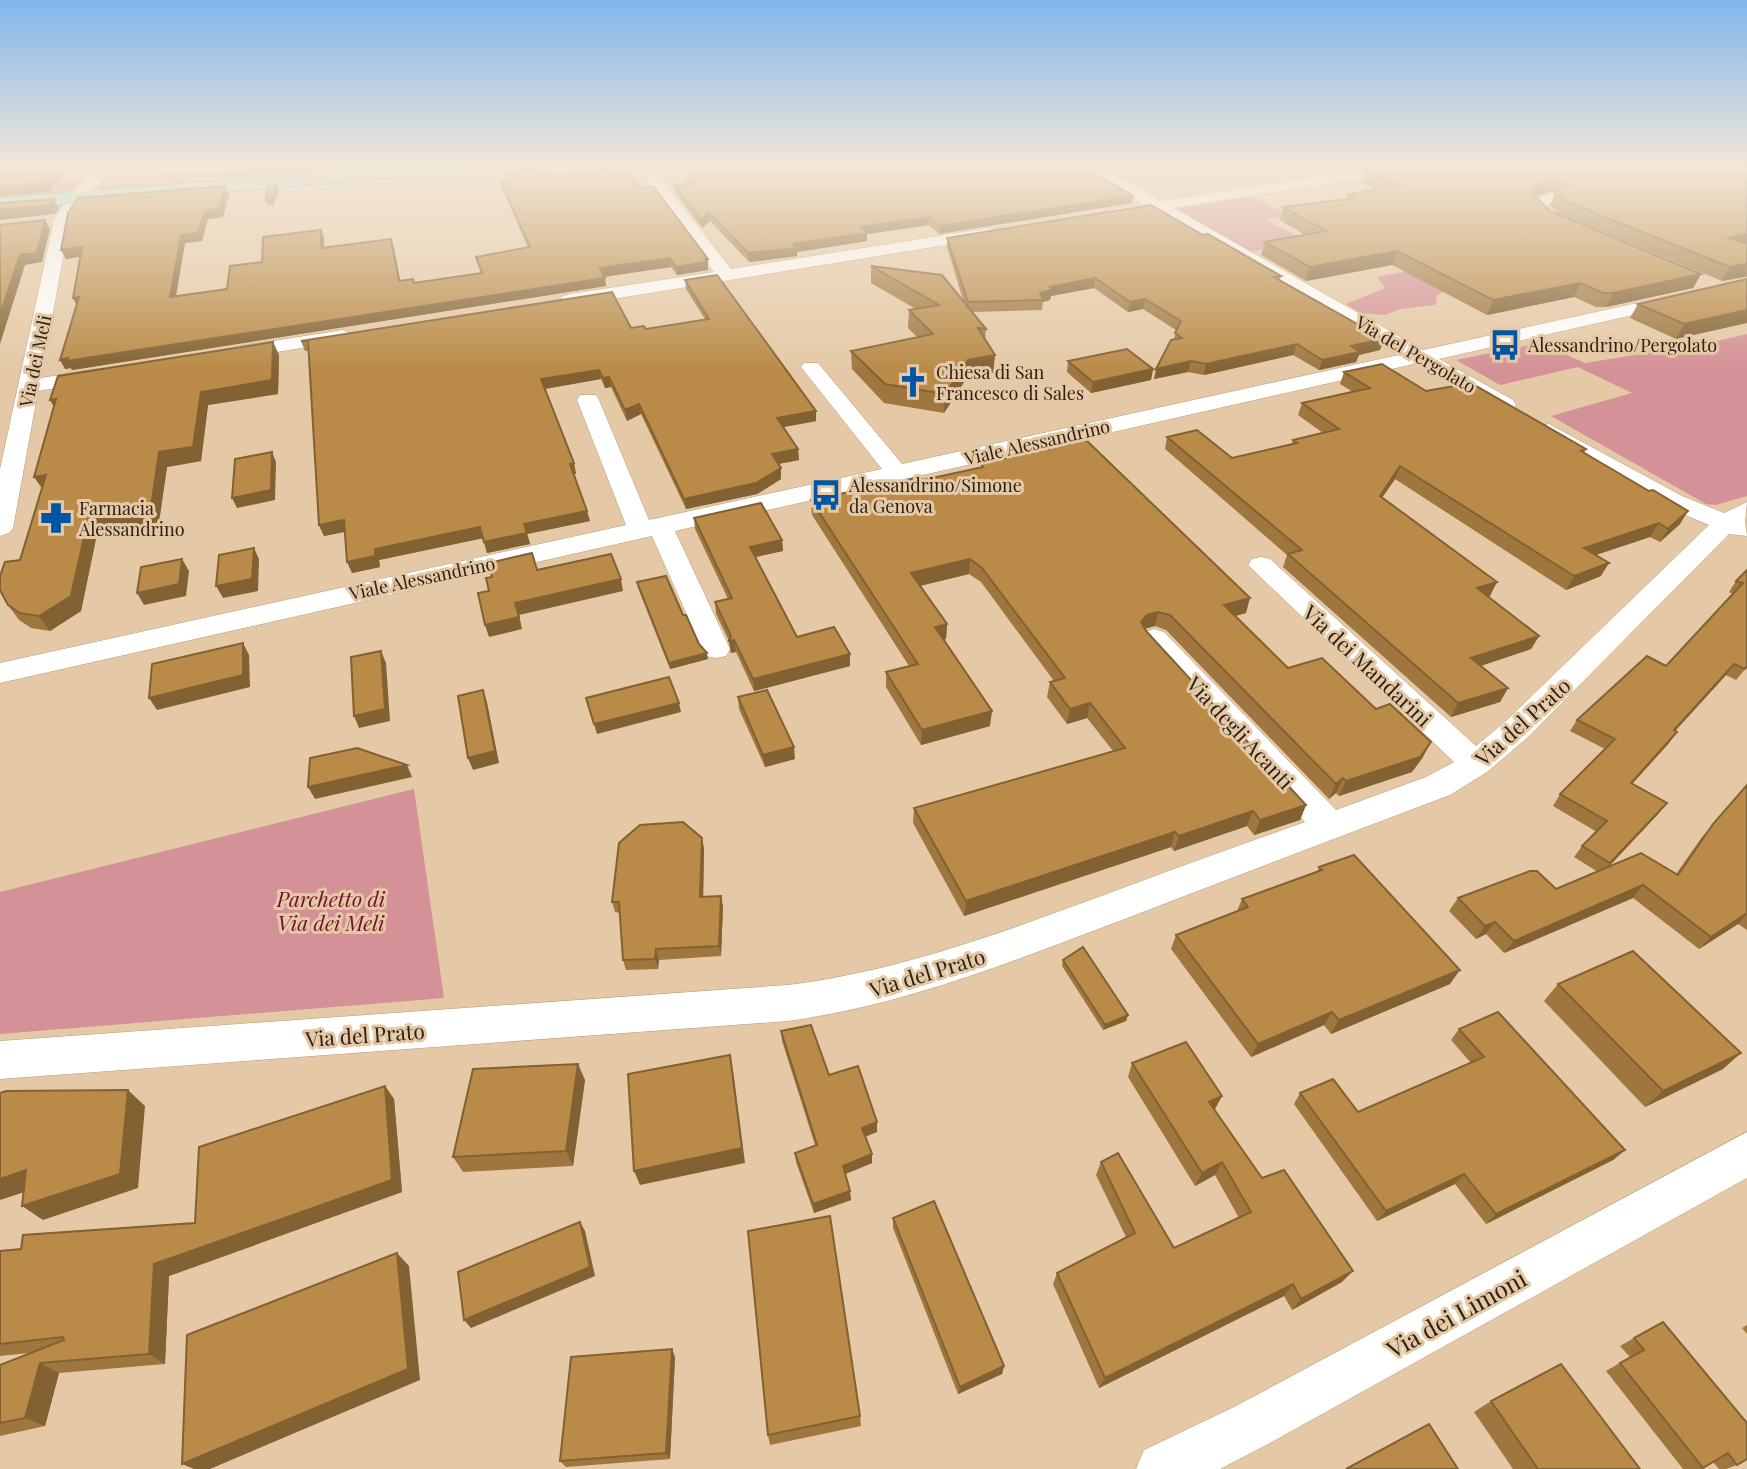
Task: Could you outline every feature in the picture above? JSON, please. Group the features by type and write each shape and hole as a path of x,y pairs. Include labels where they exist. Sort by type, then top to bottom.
{"street":[{"name":"Via dei Meli","path":"0,528 31,386 54,235"},
{"path":"703,235 740,278"},
{"path":"548,304 740,278 979,235"},
{"name":"Via del Pergolato","path":"1207,235 1662,495 1739,522"},
{"path":"1696,279 1721,290"},
{"name":"Viale Alessandrino","path":"0,673 1747,284"},
{"path":"221,356 357,334"},
{"path":"811,367 897,473"},
{"path":"31,386 112,373"},
{"path":"587,400 716,649"},
{"name":"Via del Prato","path":"0,1060 737,1007 833,998 897,983 991,953 1329,825 1420,795 1476,764 1517,729 1739,522"},
{"name":"Via dei Mandarini","path":"1261,565 1476,764"},
{"name":"Via degli Acanti","path":"1154,638 1329,825"},
{"name":"Via dei Limoni","path":"1163,1469 1264,1418 1747,1154"}],"green space":[{"path":"1219,235 1294,235 1308,242 1249,252"},
{"path":"1442,264 1443,292 1436,296 1437,303 1434,305 1400,309 1385,315 1360,313 1346,304 1385,288 1377,277"},
{"path":"1747,334 1747,496 1716,505 1706,504 1551,416 1632,393 1578,367 1500,385 1456,360 1540,343 1585,363 1641,354 1646,351 1645,346 1656,340 1679,350"},
{"name":"Parchetto di Via dei Meli","path":"414,789 444,998 0,1034 0,892"}],"building":[{"path":"0,235 41,235 37,253 20,255 0,315"},
{"path":"64,235 185,235 181,235 170,297 227,289 230,266 262,262 263,237 321,235 321,248 391,239 399,281 413,279 414,283 482,273 476,257 530,247 524,235 690,235 708,259 705,259 707,262 676,267 670,258 600,268 605,278 60,360 79,297 73,298 82,247 61,250"},
{"path":"730,235 857,235 793,244 797,248 748,253"},
{"path":"968,235 1209,235 1281,276 1274,277 1384,339 1351,346 1360,352 1322,360 1297,344 1206,364 1191,361 1156,369 1171,340 1182,338 1175,333 1181,321 1145,299 1130,302 1095,278 1050,287 1052,290 1040,293 1043,300 968,302 947,238"},
{"path":"1306,235 1606,235 1701,274 1613,293 1603,293 1580,283 1493,300 1397,251 1310,267 1265,242"},
{"path":"1649,235 1745,235 1729,238 1747,244 1747,264 1730,267"},
{"path":"871,266 942,275 986,329 978,328 995,355 968,360 945,394 885,384 851,351 933,334 909,310 939,305"},
{"path":"717,275 816,411 777,418 798,449 772,454 781,468 756,483 684,499 639,404 625,410 609,377 603,378 599,370 541,379 574,463 570,464 587,511 524,524 527,533 484,542 480,527 375,549 375,556 347,562 344,520 319,525 308,341 301,341 612,292 631,328 644,326 646,329 709,319 685,280"},
{"path":"1747,279 1747,310 1684,324 1638,304"},
{"path":"273,342 272,380 201,392 193,447 159,452 151,507 88,519 71,596 39,616 20,613 8,605 0,590 0,576 5,562 20,560 46,475 34,477 56,399 50,400 58,376"},
{"path":"1127,349 1153,369 1093,382 1068,361"},
{"path":"1382,364 1426,391 1471,383 1586,449 1581,451 1688,511 1668,529 1659,523 1584,548 1609,563 1574,576 1400,466 1380,496 1497,582 1477,588 1539,636 1471,658 1508,688 1458,703 1288,554 1302,550 1167,437 1197,430 1232,458 1297,443 1293,440 1339,429 1302,403 1370,388 1344,372"},
{"path":"1086,440 1250,598 1224,605 1288,668 1322,658 1376,709 1390,704 1431,742 1420,757 1346,781 1343,778 1336,784 1170,615 1158,612 1147,615 1141,622 1146,631 1306,805 1260,820 1253,811 1179,836 1175,832 966,901 914,808 1125,748 1090,703 1070,709 1050,682 1065,678 982,568 970,559 911,573 947,624 935,627 992,711 922,730 886,672 918,664 811,500 983,467 981,464"},
{"path":"272,452 271,490 232,498 235,459"},
{"path":"761,503 782,540 750,547 797,637 834,627 850,654 753,679 734,640 729,641 731,636 715,602 732,598 694,518"},
{"path":"254,548 252,579 216,586 219,555"},
{"path":"532,553 537,570 611,554 621,579 515,603 519,617 485,625 478,593 489,591 486,578 492,577 489,563"},
{"path":"182,559 179,584 137,593 141,567"},
{"path":"1747,570 1747,666 1745,669 1734,664 1674,730 1677,732 1631,783 1667,803 1610,863 1582,846 1607,821 1560,794 1615,739 1577,720 1647,656 1666,666 1743,583 1736,581"},
{"path":"666,576 683,615 686,615 699,644 707,653 669,663 637,582"},
{"path":"243,643 243,675 149,698 152,664"},
{"path":"381,651 385,709 354,716 351,657"},
{"path":"669,677 679,703 594,724 586,698"},
{"path":"483,690 495,751 468,758 458,696"},
{"path":"767,690 794,747 763,755 738,697"},
{"path":"357,748 407,765 308,787 310,758"},
{"path":"1747,785 1747,913 1711,937 1643,885 1514,941 1495,922 1485,926 1458,898 1530,871 1537,871 1556,889 1641,853 1678,875 1713,824"},
{"path":"683,822 702,838 700,897 721,896 719,946 656,949 655,959 623,960 619,902 612,902 619,843 640,825"},
{"path":"1354,855 1460,970 1339,1020 1332,1012 1258,1044 1176,935 1248,907 1242,899 1322,870 1319,867"},
{"path":"1083,947 1128,1015 1105,1025 1063,960"},
{"path":"1633,951 1741,1053 1663,1091 1558,984"},
{"path":"1498,1012 1625,1150 1496,1214 1464,1174 1386,1211 1300,1093 1333,1079 1358,1112 1484,1057 1459,1029"},
{"path":"811,1025 829,1075 858,1066 877,1122 862,1128 872,1154 843,1166 850,1191 813,1204 795,1153 817,1145 781,1031"},
{"path":"1186,1042 1222,1096 1209,1102 1262,1178 1284,1170 1353,1271 1301,1299 1293,1284 1105,1378 1057,1273 1135,1233 1101,1162 1118,1153 1174,1248 1251,1212 1222,1162 1202,1173 1132,1063"},
{"path":"730,1055 742,1148 634,1171 628,1074"},
{"path":"578,1064 566,1151 453,1157 473,1069"},
{"path":"385,1086 392,1180 154,1264 149,1354 40,1363 25,1418 0,1423 0,1365 64,1340 63,1337 0,1344 0,1251 21,1249 23,1235 195,1223 199,1147"},
{"path":"128,1090 120,1174 22,1206 26,1170 0,1179 0,1093"},
{"path":"934,1201 1004,1366 960,1387 893,1218"},
{"path":"830,1216 860,1416 768,1435 748,1231"},
{"path":"580,1222 590,1267 464,1320 458,1272"},
{"path":"397,1253 408,1369 182,1464 187,1335"},
{"path":"1663,1322 1747,1423 1747,1459 1737,1465 1728,1453 1703,1468 1620,1363 1644,1350 1634,1338"},
{"path":"672,1349 666,1453 560,1461 571,1357"},
{"path":"1561,1364 1640,1469 1538,1469 1491,1401"},
{"path":"1429,1424 1458,1469 1346,1469"}],"place":[{"name":"Alessandrino/Pergolato","path":"1505,345"},
{"name":"Chiesa di San Francesco di Sales","path":"913,382"},
{"name":"Alessandrino/Simone da Genova","path":"826,495"},
{"name":"Farmacia Alessandrino","path":"56,518"}]}
